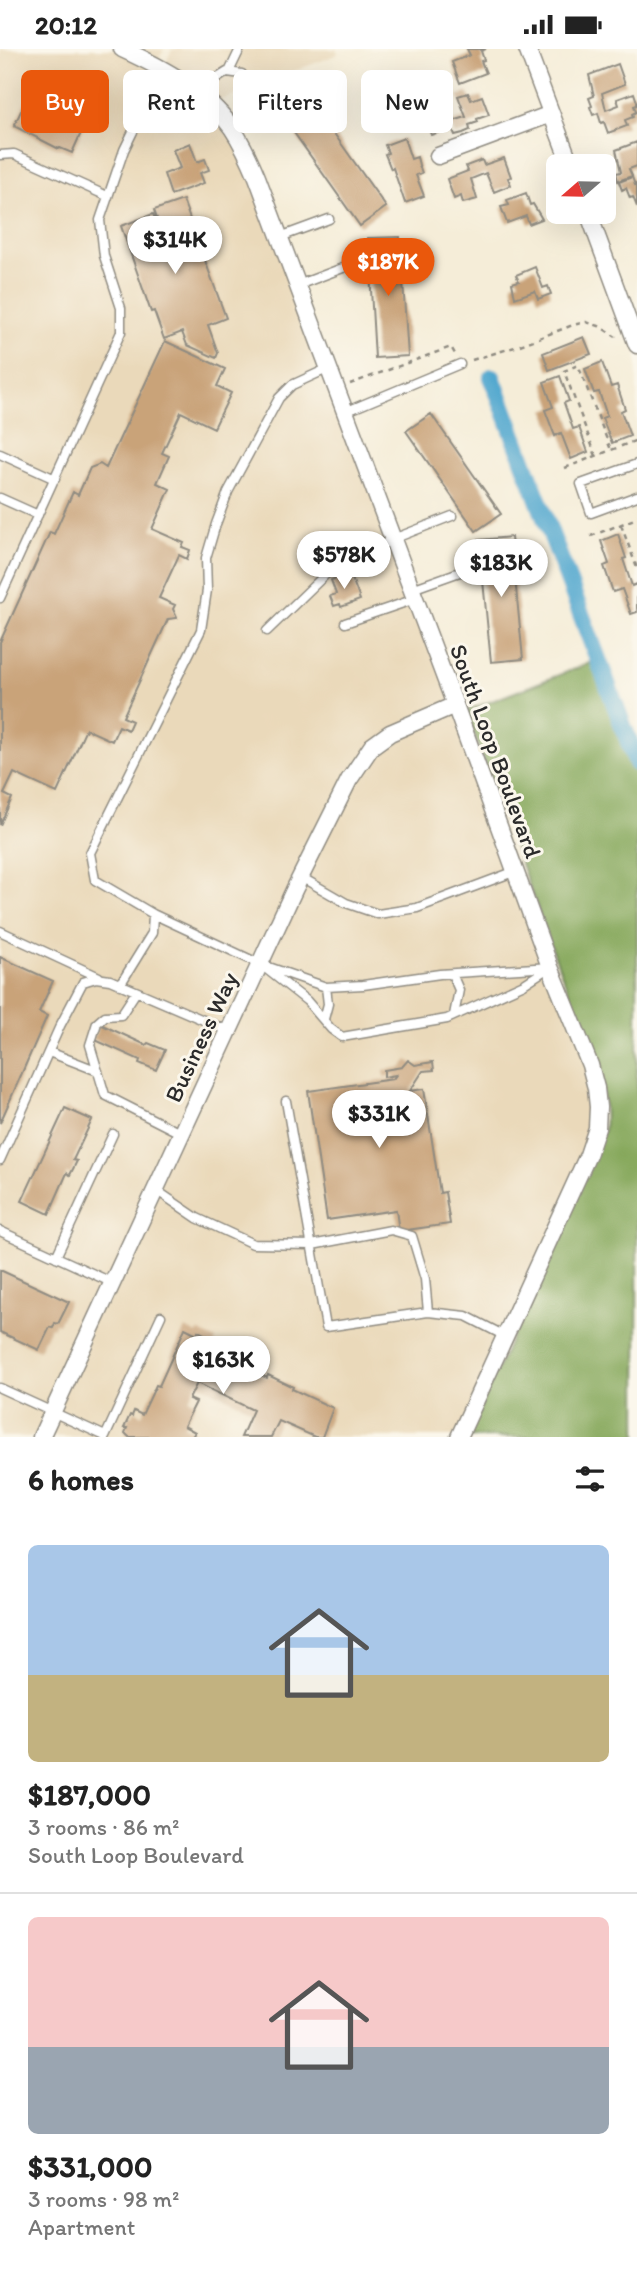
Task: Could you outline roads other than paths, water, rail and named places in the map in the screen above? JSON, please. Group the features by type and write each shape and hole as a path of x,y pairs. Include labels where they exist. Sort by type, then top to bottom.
{"street":[{"name":"South Loop Boulevard","path":"122,49 163,69"},
{"path":"527,49 566,154"},
{"name":"South Loop Boulevard","path":"219,114 232,128 257,177 414,594 550,967 590,1065 597,1097 597,1128 588,1155 459,1437"},
{"path":"438,156 551,114"},
{"path":"592,224 637,345"},
{"name":"Business Way","path":"41,1437 260,964 349,781 372,746 390,733 455,705"}],"lane":[{"path":"219,77 229,72 240,49"},
{"path":"0,598 121,332 121,309 104,256 100,220 124,150 163,69"},
{"path":"229,72 242,74 251,101 232,128"},
{"path":"0,155 14,154 107,196"},
{"path":"280,237 329,219"},
{"path":"298,285 348,266"},
{"path":"345,412 460,364"},
{"path":"329,368 292,386 279,398 228,492 206,558 207,590 201,630 90,853 95,880 153,914 260,964 327,987 363,985 440,974 550,967"},
{"path":"0,454 55,479"},
{"path":"637,464 581,484 591,513 637,496"},
{"path":"0,498 38,515"},
{"path":"267,631 326,575 393,539 452,516"},
{"path":"345,623 468,569"},
{"path":"301,877 345,903 378,914 417,908 516,871"},
{"path":"120,985 152,933 153,914"},
{"path":"0,931 102,979"},
{"path":"260,964 307,1002 331,1029 342,1037 447,1019 523,984 550,967"},
{"path":"452,974 458,990 454,1015"},
{"path":"0,1160 83,982 96,978 110,980 229,1031"},
{"path":"324,1019 328,1004 327,987"},
{"path":"136,992 121,1015 105,1016 97,1023 90,1045 105,1095 181,1134"},
{"path":"49,1052 98,1071"},
{"path":"286,1101 326,1327 428,1312 466,1316 505,1336"},
{"path":"56,1257 113,1134"},
{"path":"156,1190 197,1218 253,1244 312,1245 391,1230 412,1236 425,1279 428,1312"},
{"path":"0,1231 113,1283"},
{"path":"0,1388 105,1436 161,1316"}],"waterway":[{"path":"492,377 637,763"}]}
